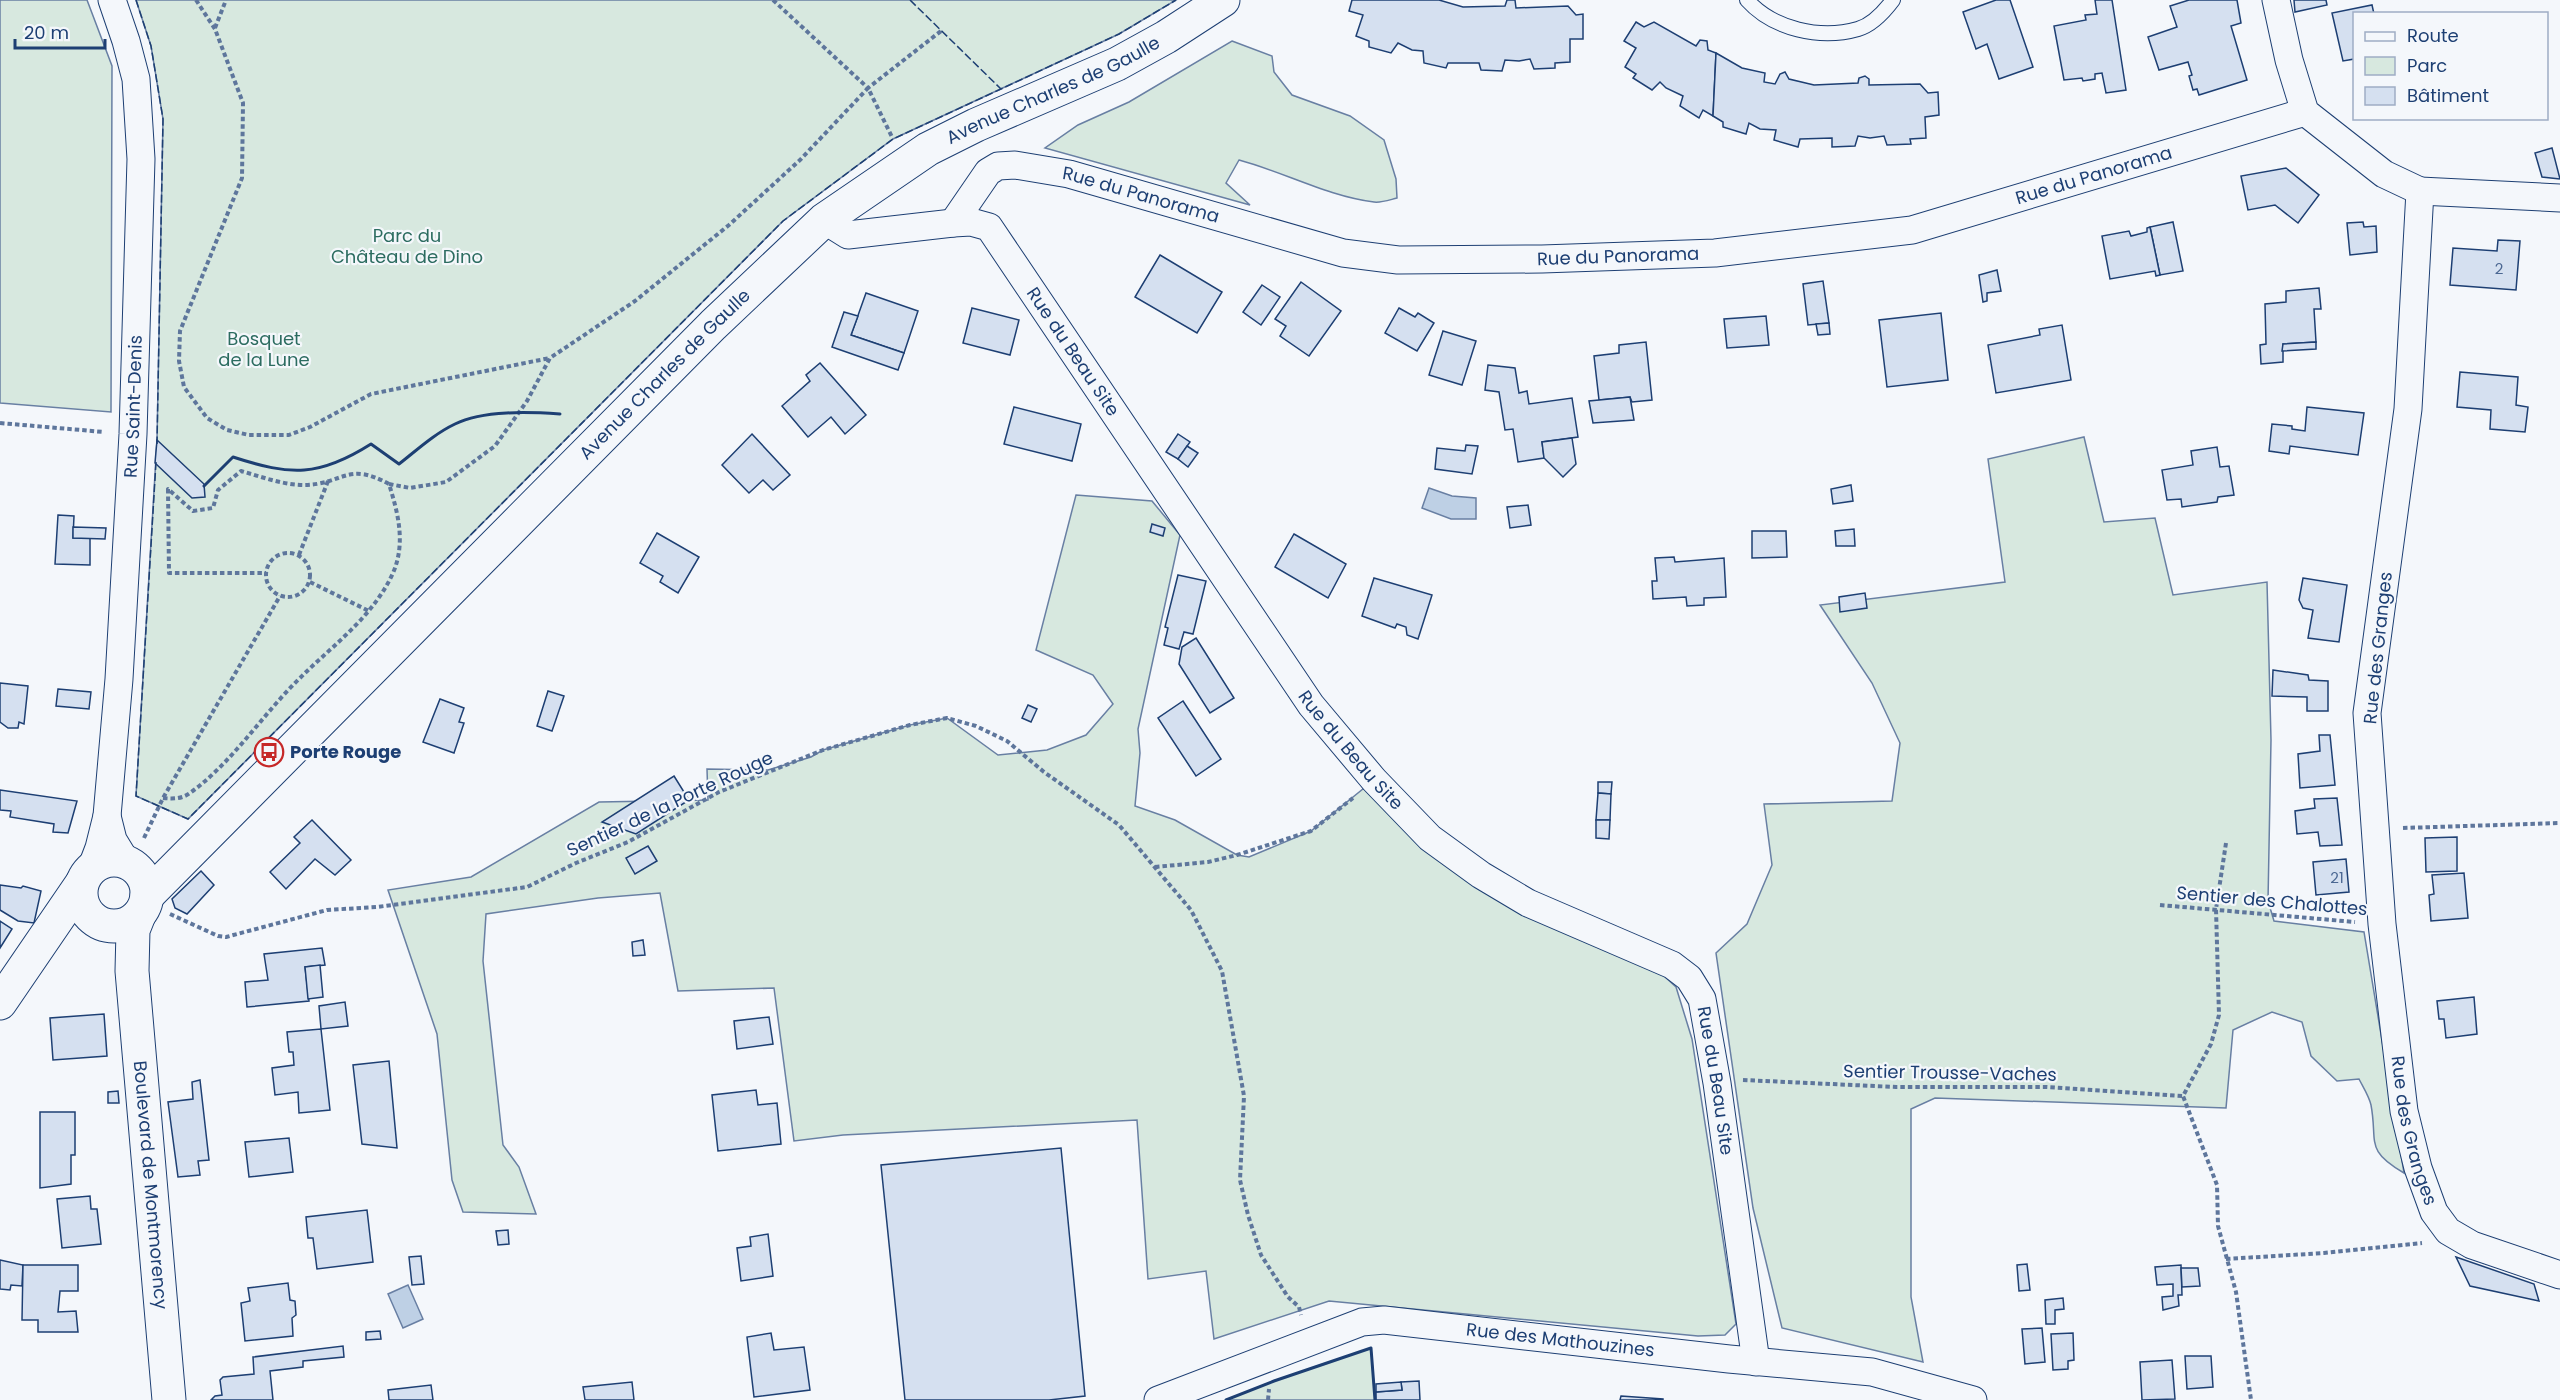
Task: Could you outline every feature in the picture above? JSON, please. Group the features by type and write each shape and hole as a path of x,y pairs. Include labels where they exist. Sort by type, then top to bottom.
{"main road":[{"name":"Avenue Charles de Gaulle","path":"29,963 57,943 130,913 721,317 824,220 900,166 976,124 1117,64 1166,38 1223,0"},
{"name":"Avenue Charles de Gaulle","path":"129,864 163,864 185,855"},
{"path":"106,860 129,864 141,874 146,885 130,913 98,923 84,909 81,901 86,876 106,860"},
{"name":"Avenue Charles de Gaulle","path":"0,1003 86,876"},
{"name":"Boulevard de Montmorency","path":"130,913 133,930 132,970 169,1400"}],"street":[{"name":"Rue Saint-Denis","path":"86,876 99,848 107,816 119,680 133,434 141,159 140,113 136,79 112,0"},
{"path":"2276,0 2289,60 2305,112 2384,174 2420,191 2560,198"},
{"name":"Rue du Panorama","path":"953,223 988,172 998,166 1015,165 1069,174 1343,253 1387,259 1542,259 1715,253 1912,230 2305,112"},
{"name":"Rue des Granges","path":"2420,191 2408,410 2367,713 2382,924 2404,1111 2418,1168 2434,1212 2448,1231 2472,1245 2560,1275"},
{"name":"Rue du Beau Site","path":"824,220 848,235 953,223 970,222 989,226 1311,705 1374,780 1430,838 1481,875 1528,903 1672,965 1689,978 1702,999 1717,1083 1756,1362"},
{"name":"Rue Saint-Denis","path":"107,816 113,840 129,864"},
{"name":"Rue des Mathouzines","path":"1158,1400 1362,1322 1384,1320 1756,1362 1872,1372 1973,1400"}],"lane":[{"path":"1747,0 1756,11 1773,22 1789,27 1831,32 1858,29 1876,19 1893,0"}],"path":[{"path":"196,0 215,29 243,103 242,178 180,331 179,361 184,387 207,418 227,430 249,435 289,435 310,427 370,394 550,358 635,300 729,225 801,159 868,88 941,31"},
{"path":"215,29 226,0"},
{"path":"773,0 868,88 893,139 900,166"},
{"path":"266,573 169,573 168,489 193,511 213,508 218,490 241,471 283,483 305,485 328,481 348,473 371,474 389,484 410,488 446,482 495,446 527,401 550,358"},
{"path":"0,423 133,434"},
{"path":"299,555 328,481"},
{"path":"163,798 174,799 187,795 217,771 300,678 335,647 369,611 394,571 401,531 389,484"},
{"path":"291,553 299,555 309,567 310,582 301,594 287,598 280,596 269,587 266,573 272,560 277,556 291,553"},
{"path":"310,582 369,611"},
{"path":"129,864 163,798 280,596"},
{"name":"Sentier de la Porte Rouge","path":"130,913 226,937 327,910 377,908 527,887 576,863 628,842 719,792 768,770 844,744 910,725 947,718 976,726 1007,741 1044,772 1119,825 1191,910 1222,971 1244,1096 1240,1180 1248,1215 1261,1255 1288,1297 1299,1307 1306,1342"},
{"path":"1154,867 1208,862 1311,831 1374,780"},
{"path":"2375,829 2560,823"},
{"path":"2226,843 2216,909 2219,1014 2211,1044 2183,1096 2217,1185 2218,1226 2236,1292 2252,1400"},
{"name":"Sentier des Chalottes","path":"2160,904 2382,924"},
{"name":"Sentier Trousse-Vaches","path":"1717,1083 1747,1080 1896,1088 2046,1087 2183,1096"},
{"path":"2226,1259 2419,1245 2448,1231"}],"green space":[{"path":"0,0 87,0 112,66 111,412 0,403"},
{"name":"Parc du Château de Dino","path":"136,0 1176,0 1119,34 893,139 783,221 188,819 136,796 157,440 163,119 151,46"},
{"path":"1232,41 1272,56 1274,72 1292,95 1350,116 1384,140 1396,179 1397,198 1377,202 1339,195 1239,160 1226,183 1250,205 1045,148 1078,125 1129,102"},
{"path":"2084,437 2104,522 2155,518 2173,595 2267,582 2271,740 2268,901 2274,921 2364,932 2404,1173 2391,1165 2378,1151 2375,1144 2371,1105 2359,1079 2337,1081 2311,1056 2302,1022 2272,1012 2233,1030 2226,1108 1935,1098 1911,1109 1911,1297 1923,1362 1782,1328 1753,1208 1716,953 1747,924 1772,865 1764,804 1892,801 1900,743 1872,683 1820,605 2005,582 1988,459"},
{"path":"1076,495 1152,501 1180,535 1138,729 1140,753 1135,806 1175,820 1237,855 1249,857 1311,831 1374,780 1439,857 1652,965 1676,987 1692,1039 1736,1324 1725,1335 1698,1336 1329,1301 1214,1339 1206,1271 1148,1279 1137,1120 843,1135 794,1141 774,988 678,991 660,893 598,898 486,914 483,961 503,1145 519,1167 536,1214 463,1212 452,1180 437,1034 388,890 471,877 599,802 708,800 707,769 768,770 811,757 823,750 910,725 947,718 998,755 1047,750 1086,735 1113,704 1093,675 1036,650"},
{"path":"1371,1348 1375,1400 1226,1400 1274,1381"}],"water":[{"path":"1429,488 1452,496 1476,498 1476,519 1451,519 1422,508"},
{"path":"408,1285 423,1319 403,1328 388,1294"}],"building":[{"path":"1352,0 1439,0 1463,7 1505,6 1507,0 1515,0 1516,8 1568,6 1576,15 1583,14 1583,39 1570,39 1570,62 1555,63 1555,68 1534,69 1530,59 1505,60 1502,71 1481,70 1479,63 1448,63 1446,68 1424,63 1423,51 1412,50 1398,43 1391,53 1369,47 1369,41 1356,36 1363,15 1349,11"},
{"path":"1996,0 2010,0 2033,67 1999,79 1987,44 1976,49 1963,12"},
{"path":"2095,0 2112,0 2126,90 2106,93 2102,73 2095,74 2095,79 2064,80 2054,26 2086,20 2085,15 2097,14"},
{"path":"2189,0 2237,0 2241,23 2231,26 2247,80 2199,95 2197,89 2193,90 2188,62 2159,70 2148,37 2177,27 2170,6"},
{"path":"2294,0 2326,0 2327,5 2295,12"},
{"path":"2372,5 2374,12 2353,12 2353,59 2343,61 2332,13"},
{"path":"1636,22 1644,27 1654,22 1696,46 1700,40 1707,41 1708,50 1716,53 1713,116 1703,110 1699,118 1680,106 1683,96 1666,88 1660,82 1652,90 1633,78 1636,74 1625,67 1636,48 1624,41"},
{"path":"1716,53 1742,68 1765,73 1764,82 1775,84 1780,74 1785,72 1789,79 1814,85 1858,83 1859,78 1865,76 1869,79 1869,85 1920,84 1928,93 1938,92 1939,115 1925,117 1926,138 1910,139 1911,144 1887,145 1884,136 1870,138 1858,136 1855,146 1832,147 1832,138 1800,139 1798,147 1774,140 1776,130 1760,129 1749,123 1746,134 1723,127 1723,122 1713,116"},
{"path":"2552,148 2560,179 2542,177 2535,153"},
{"path":"2286,168 2319,195 2298,223 2275,205 2248,210 2241,176"},
{"path":"2173,222 2183,271 2160,275 2150,227"},
{"path":"2363,222 2364,227 2376,226 2377,252 2350,255 2347,223"},
{"path":"2150,227 2160,275 2156,276 2155,271 2110,279 2102,236 2129,231 2131,236 2147,232 2147,228"},
{"path":"2498,240 2520,241 2516,290 2450,285 2453,248 2497,251"},
{"path":"1160,255 1222,292 1197,333 1135,297"},
{"path":"1997,270 2001,291 1987,293 1987,301 1983,302 1979,275"},
{"path":"1823,281 1829,323 1808,325 1803,284"},
{"path":"1301,282 1341,311 1309,356 1280,336 1286,326 1275,319"},
{"path":"1262,285 1280,297 1261,325 1243,312"},
{"path":"2319,288 2321,309 2314,309 2316,342 2283,344 2283,362 2261,364 2260,345 2266,344 2265,304 2286,302 2286,291"},
{"path":"866,293 918,311 904,353 851,335"},
{"path":"972,308 1019,320 1010,355 963,343"},
{"path":"1399,308 1415,317 1418,313 1434,323 1417,351 1385,333"},
{"path":"844,312 858,316 851,335 904,353 898,370 832,347"},
{"path":"1941,313 1948,380 1887,387 1879,320"},
{"path":"1766,316 1769,345 1727,348 1724,319"},
{"path":"1829,323 1830,334 1818,335 1816,324"},
{"path":"2062,325 2071,380 1996,393 1988,345 2040,335 2039,329"},
{"path":"1443,331 1476,341 1462,385 1429,375"},
{"path":"1646,342 1652,400 1632,402 1630,397 1599,400 1594,356 1619,353 1619,345"},
{"path":"2316,342 2316,349 2282,351 2283,344"},
{"path":"820,363 866,415 845,434 831,417 808,437 782,406 810,381 806,375"},
{"path":"1488,365 1515,368 1519,393 1527,391 1529,404 1572,398 1578,437 1542,442 1544,458 1518,462 1513,429 1505,430 1499,392 1485,390"},
{"path":"2460,372 2518,377 2516,405 2528,407 2525,432 2490,429 2491,410 2457,407"},
{"path":"1630,397 1634,420 1593,423 1589,401"},
{"path":"1014,407 1081,424 1072,461 1004,444"},
{"path":"2307,407 2364,413 2358,455 2290,446 2289,454 2269,451 2272,424 2292,426 2292,429 2305,431"},
{"path":"752,434 790,475 773,490 763,480 749,493 722,465"},
{"path":"1178,434 1190,442 1178,459 1166,452"},
{"path":"1572,438 1576,464 1563,477 1544,458 1542,442"},
{"path":"157,440 204,484 205,497 192,498 155,463"},
{"path":"1466,445 1478,446 1472,474 1435,469 1437,448 1465,451"},
{"path":"1187,446 1198,453 1188,467 1178,459"},
{"path":"2217,447 2220,467 2229,466 2234,495 2218,497 2217,502 2182,507 2181,499 2167,500 2162,470 2193,465 2191,451"},
{"path":"1851,485 1853,501 1833,504 1831,489"},
{"path":"1528,505 1531,525 1510,528 1507,507"},
{"path":"58,515 74,516 73,538 90,538 90,565 55,564"},
{"path":"1152,524 1165,528 1163,536 1150,532"},
{"path":"73,527 106,528 105,539 73,538"},
{"path":"1854,529 1855,546 1836,546 1835,531"},
{"path":"1752,531 1786,531 1787,557 1752,558"},
{"path":"657,533 699,557 678,593 660,582 663,576 640,563"},
{"path":"1294,534 1346,564 1328,598 1275,567"},
{"path":"1674,557 1675,562 1724,558 1726,597 1704,598 1704,605 1687,606 1686,597 1653,599 1652,581 1657,581 1655,558"},
{"path":"1178,575 1206,581 1193,634 1184,632 1179,649 1164,645 1168,628 1165,627"},
{"path":"1374,578 1432,595 1418,639 1407,635 1406,627 1397,624 1395,628 1362,616"},
{"path":"2303,578 2347,585 2339,642 2308,638 2313,610 2303,608 2299,600"},
{"path":"1865,593 1867,608 1840,612 1839,597"},
{"path":"1196,638 1234,698 1210,713 1179,664 1182,647"},
{"path":"2273,670 2308,675 2309,680 2328,681 2328,711 2307,711 2307,697 2272,696"},
{"path":"0,683 28,686 24,724 19,722 18,728 8,728 0,722"},
{"path":"58,689 91,692 89,709 56,706"},
{"path":"548,691 564,696 552,731 537,726"},
{"path":"440,699 464,708 459,722 464,723 454,753 423,742"},
{"path":"1183,701 1221,759 1196,776 1158,718"},
{"path":"1028,705 1037,709 1031,722 1022,718"},
{"path":"2319,735 2330,735 2335,785 2300,788 2298,754 2320,751"},
{"path":"674,776 689,800 636,834 602,822"},
{"path":"1598,782 1612,782 1611,794 1598,793"},
{"path":"0,790 77,801 68,833 53,832 54,824 10,817 11,811 0,810"},
{"path":"1598,793 1611,794 1610,820 1596,820"},
{"path":"2337,798 2342,845 2320,846 2318,832 2297,834 2295,811 2315,808 2314,799"},
{"path":"312,820 351,860 335,875 315,859 286,889 270,872 300,843 294,837"},
{"path":"1596,820 1610,820 1609,839 1596,838"},
{"path":"2457,837 2457,871 2426,872 2425,838"},
{"path":"648,846 657,861 635,874 626,858"},
{"path":"2346,859 2349,892 2316,895 2313,862"},
{"path":"201,871 214,885 187,914 175,908 172,899"},
{"path":"2464,873 2468,918 2431,921 2429,895 2434,894 2432,875"},
{"path":"0,885 21,888 23,886 41,891 34,923 18,921 0,910"},
{"path":"0,921 12,929 0,948"},
{"path":"643,940 645,955 633,956 632,942"},
{"path":"322,948 325,965 305,967 309,1001 247,1007 245,982 268,980 264,954"},
{"path":"320,965 323,997 308,999 305,967"},
{"path":"2474,997 2477,1034 2446,1038 2444,1019 2439,1019 2437,1001"},
{"path":"345,1002 348,1026 321,1029 319,1006"},
{"path":"104,1014 107,1056 53,1060 50,1018"},
{"path":"769,1017 773,1044 737,1049 734,1021"},
{"path":"321,1029 330,1110 299,1113 298,1092 275,1095 272,1068 294,1065 293,1052 289,1052 287,1032"},
{"path":"389,1061 397,1148 362,1144 353,1065"},
{"path":"200,1080 209,1160 198,1161 200,1175 178,1177 168,1102 193,1099 192,1082"},
{"path":"756,1090 758,1105 777,1103 781,1144 718,1151 712,1095"},
{"path":"118,1091 119,1103 108,1103 108,1092"},
{"path":"40,1112 75,1112 75,1155 71,1155 71,1184 40,1188"},
{"path":"289,1138 293,1172 249,1177 245,1142"},
{"path":"1061,1148 1085,1396 1049,1400 905,1400 881,1165"},
{"path":"90,1196 91,1209 97,1209 101,1244 62,1248 57,1199"},
{"path":"367,1210 373,1262 317,1269 313,1238 308,1238 306,1217"},
{"path":"508,1230 509,1244 498,1245 496,1231"},
{"path":"768,1234 773,1276 741,1281 737,1248 751,1246 750,1237"},
{"path":"421,1256 424,1284 412,1285 409,1257"},
{"path":"2456,1257 2534,1284 2539,1301 2470,1286"},
{"path":"0,1260 23,1265 22,1286 11,1285 10,1290 0,1289"},
{"path":"2027,1264 2030,1290 2019,1291 2017,1265"},
{"path":"23,1265 78,1265 78,1291 60,1291 58,1312 76,1311 78,1332 38,1332 38,1320 22,1320"},
{"path":"2181,1265 2182,1295 2178,1295 2179,1306 2163,1310 2162,1297 2173,1296 2173,1284 2157,1285 2155,1267"},
{"path":"2181,1268 2198,1268 2200,1286 2182,1287"},
{"path":"288,1283 290,1300 295,1301 296,1315 292,1318 293,1336 245,1341 241,1303 250,1301 248,1288"},
{"path":"2063,1298 2064,1309 2055,1310 2055,1324 2046,1324 2045,1300"},
{"path":"2042,1328 2045,1362 2025,1364 2022,1329"},
{"path":"380,1331 381,1339 366,1340 366,1332"},
{"path":"771,1333 774,1350 804,1347 810,1390 754,1397 747,1337"},
{"path":"2073,1333 2074,1360 2068,1361 2068,1369 2053,1370 2051,1334"},
{"path":"343,1346 344,1357 303,1361 303,1367 270,1371 273,1400 211,1400 215,1396 222,1395 220,1380 223,1377 254,1374 253,1357"},
{"path":"2185,1356 2211,1356 2213,1387 2187,1389"},
{"path":"2172,1360 2175,1399 2142,1400 2140,1362"},
{"path":"1419,1381 1420,1400 1376,1400 1376,1392 1402,1390 1401,1382"},
{"path":"632,1382 634,1400 585,1400 583,1387"},
{"path":"1401,1382 1402,1390 1376,1392 1376,1384"},
{"path":"431,1385 433,1400 389,1400 388,1390"},
{"path":"1621,1396 1663,1399 1663,1400 1620,1400"}],"fence":[{"path":"136,0 151,46 163,119 157,444"},
{"path":"910,0 1001,89 1119,34 1176,0"},
{"path":"156,462 136,796 188,819 783,221 893,139 1001,89"}],"wall":[{"path":"204,486 233,457 272,468 304,470 336,463 371,444 399,464 440,432 466,419 507,413 560,414"},
{"path":"1226,1400 1371,1348 1375,1400"}],"place":[{"name":"Porte Rouge","path":"269,752"}],"park label":[{"name":"Bosquet de la Lune","path":"264,349"}]}
